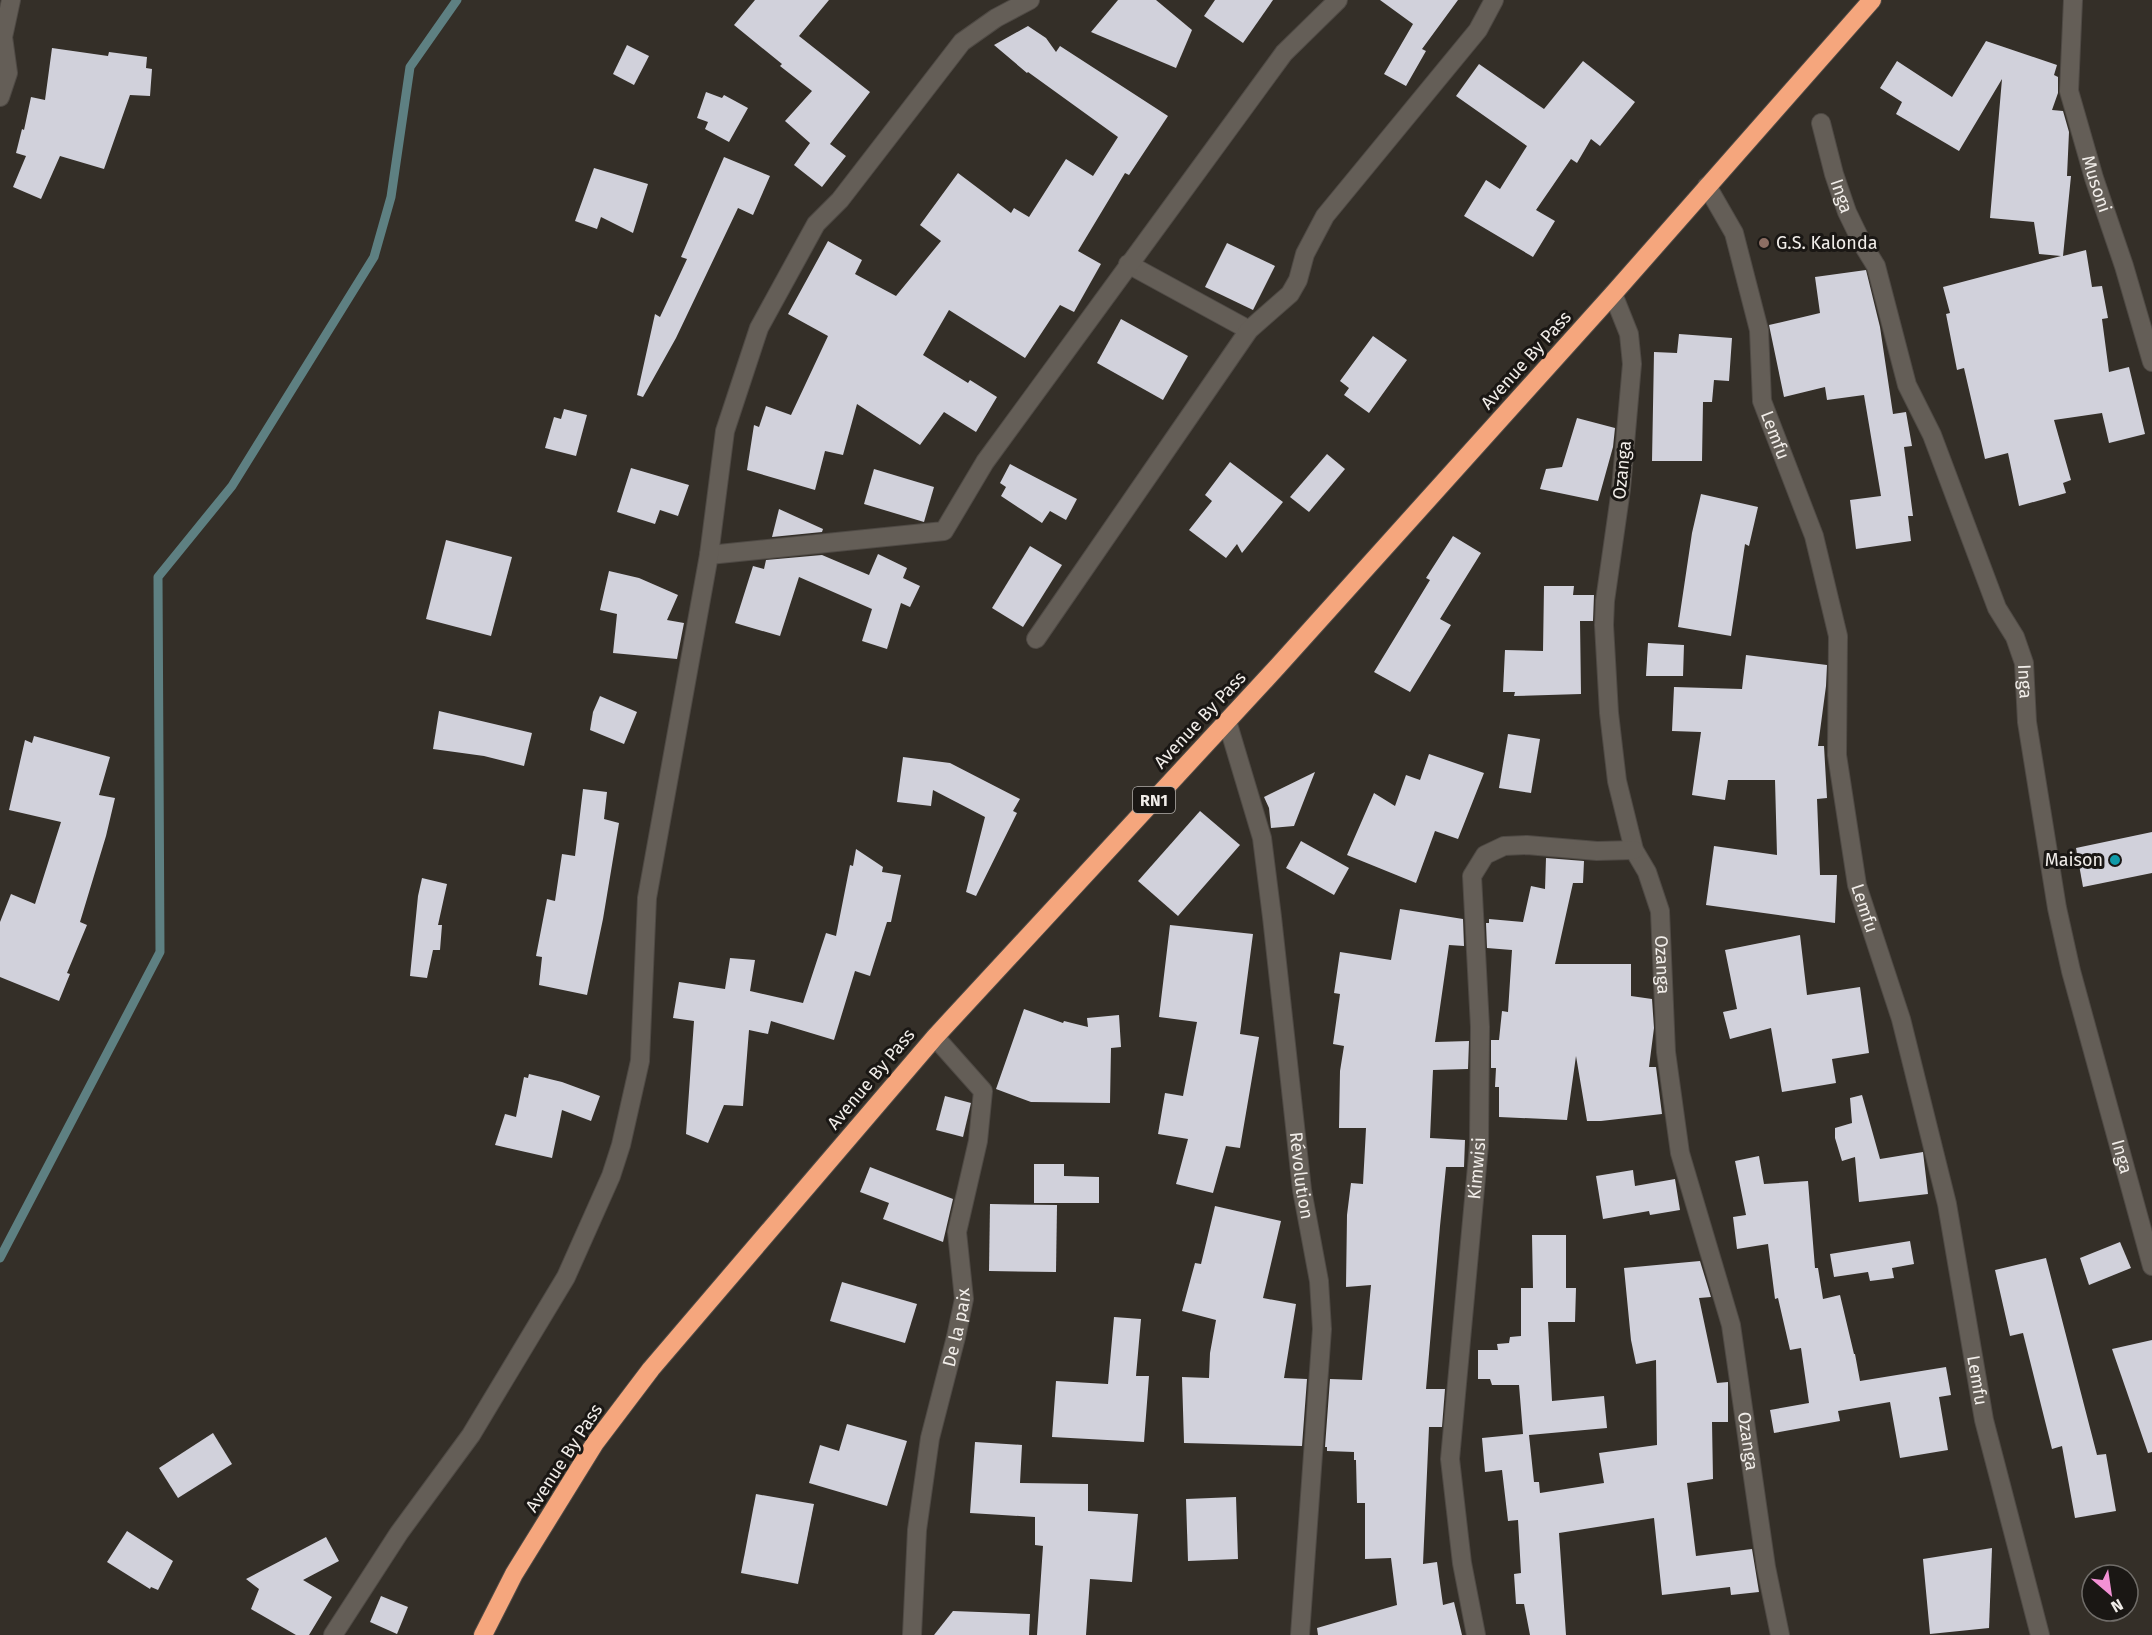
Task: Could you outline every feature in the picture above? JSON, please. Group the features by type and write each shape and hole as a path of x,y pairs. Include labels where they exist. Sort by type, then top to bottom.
{"highway":[{"name":"Avenue By Pass","path":"483,1635 514,1574 595,1443 651,1368 935,1037 1227,721 1613,294 1872,0"}],"street":[{"path":"0,97 8,73 3,37 11,0"},
{"path":"333,1635 399,1533 471,1435 566,1277 611,1176 621,1145 640,1061 647,898 709,555 725,431 759,328 816,224 840,200 962,42 996,18 1030,0"},
{"path":"709,555 944,531 985,462 1284,53 1338,0"},
{"path":"1036,639 1249,330 1290,294 1298,280 1305,254 1324,216 1478,30 1494,0"},
{"name":"Musoni","path":"2073,0 2069,91 2152,362"},
{"name":"Inga","path":"1821,123 1834,174 1847,212 1876,266 1907,385 1932,435 1997,608 2015,637 2024,663 2027,722 2057,908 2071,971 2152,1266"},
{"name":"Lemfu","path":"1707,186 1734,233 1759,330 1762,401 1814,536 1838,636 1837,755 1857,885 1901,1019 1947,1204 1984,1420 2040,1635"},
{"path":"1128,264 1249,330"},
{"name":"Ozanga","path":"1613,294 1629,334 1632,364 1621,489 1605,601 1604,625 1609,712 1617,781 1634,850 1647,872 1659,911 1666,1052 1680,1153 1731,1325 1766,1568 1780,1635"},
{"name":"Révolution","path":"1227,721 1262,838 1302,1190 1319,1281 1322,1329 1300,1635"},
{"name":"Kimwisi","path":"1476,1635 1462,1563 1450,1459 1479,1145 1480,1027 1473,876 1485,855 1504,846 1527,845 1596,851 1634,850"},
{"name":"De la paix","path":"912,1635 917,1530 930,1438 964,1299 957,1232 978,1142 983,1091 935,1037"}],"building":[{"path":"755,0 829,0 799,36 870,92 830,144 846,156 822,187 794,165 810,143 785,121 812,91 734,25"},
{"path":"1118,0 1156,0 1192,30 1176,68 1091,32"},
{"path":"1215,0 1273,0 1243,43 1204,16"},
{"path":"1380,0 1458,0 1422,49 1426,51 1406,86 1384,74 1413,24"},
{"path":"1028,26 1046,38 1056,52 1060,46 1168,116 1129,175 1125,173 1078,251 1101,264 1074,312 1060,305 1025,358 949,310 923,355 968,383 970,380 997,397 976,432 944,412 920,445 857,404 843,455 825,451 815,490 747,470 754,425 759,427 766,406 791,415 828,336 788,314 828,241 862,260 855,274 896,296 941,241 920,225 958,173 1011,213 1014,208 1029,217 1066,159 1093,176 1118,137 1027,73 994,45"},
{"path":"1986,41 2057,65 2054,75 2058,77 2058,93 2052,110 2063,111 2069,132 2067,176 2071,176 2063,256 2086,250 2092,287 2102,286 2108,318 2102,319 2109,372 2129,367 2145,434 2109,443 2102,413 2054,420 2071,480 2063,483 2066,493 2019,506 2008,453 1985,459 1964,368 1957,370 1946,314 1950,313 1943,287 2061,256 2039,254 2034,222 1990,218 2002,79 1959,151 1896,114 1902,102 1880,88 1897,61 1952,97"},
{"path":"627,45 649,56 634,85 613,74"},
{"path":"52,48 108,56 109,52 147,57 146,68 152,69 150,96 130,95 104,169 60,156 41,199 13,187 26,156 16,153 31,97 45,100"},
{"path":"1583,61 1635,102 1600,146 1591,139 1577,163 1571,159 1536,210 1555,221 1533,257 1464,216 1486,180 1500,189 1527,146 1456,96 1479,64 1544,109"},
{"path":"706,92 722,98 724,95 748,108 729,142 705,129 708,122 697,118"},
{"path":"724,157 770,176 753,215 738,208 676,338 643,397 637,395 655,314 660,317 687,259 681,257"},
{"path":"594,168 648,184 633,233 601,217 597,229 575,221"},
{"path":"1227,243 1275,266 1253,310 1205,287"},
{"path":"1866,270 1880,327 1893,414 1906,412 1912,446 1904,447 1913,516 1908,516 1911,541 1856,549 1850,500 1881,496 1864,395 1827,400 1825,387 1784,397 1769,325 1820,313 1815,277"},
{"path":"1121,319 1188,356 1163,400 1097,363"},
{"path":"1679,334 1732,338 1729,381 1714,380 1712,402 1703,402 1702,461 1652,461 1654,352 1677,353"},
{"path":"1373,336 1407,360 1369,413 1344,395 1349,388 1340,381"},
{"path":"564,409 587,415 576,456 545,448 554,417 561,419"},
{"path":"1577,418 1615,428 1613,447 1598,501 1540,489 1546,469 1562,467"},
{"path":"1327,454 1345,469 1309,512 1290,497"},
{"path":"1230,462 1283,502 1242,553 1237,544 1226,558 1189,530 1212,501 1205,495"},
{"path":"1010,464 1077,499 1066,520 1050,511 1042,523 1001,496 1006,487 1000,483"},
{"path":"631,468 689,485 678,516 660,510 655,524 617,512"},
{"path":"874,469 934,487 924,522 864,504"},
{"path":"1701,494 1758,507 1749,546 1745,544 1731,636 1678,627 1692,533"},
{"path":"779,509 823,529 822,532 772,537"},
{"path":"1453,536 1481,553 1440,619 1451,625 1410,692 1374,672 1430,580 1426,578"},
{"path":"446,540 512,557 491,636 426,619"},
{"path":"1030,546 1062,565 1023,627 992,608"},
{"path":"878,554 907,568 903,578 920,586 910,607 901,603 887,649 862,641 872,609 799,577 780,636 735,623 753,566 764,569 766,560 822,555 869,575"},
{"path":"609,571 639,578 678,595 667,620 684,623 677,659 613,653 617,614 600,610"},
{"path":"1544,586 1574,586 1573,595 1594,595 1593,621 1580,621 1581,694 1514,696 1515,692 1503,692 1505,650 1543,651"},
{"path":"1648,643 1684,645 1683,676 1646,676"},
{"path":"1746,655 1827,665 1818,746 1824,746 1827,798 1817,799 1820,875 1837,875 1835,923 1706,905 1714,846 1777,855 1775,780 1728,780 1725,800 1692,795 1701,732 1672,731 1674,687 1742,689"},
{"path":"600,696 637,712 624,744 590,730 593,712"},
{"path":"439,711 532,733 524,766 484,756 433,749"},
{"path":"1508,734 1540,739 1531,793 1499,788"},
{"path":"34,736 110,757 99,795 115,798 80,922 87,925 67,973 70,974 59,1001 0,977 0,922 11,894 35,904 61,822 9,810 25,740 32,743"},
{"path":"1429,754 1484,773 1458,839 1435,831 1416,883 1347,855 1374,793 1395,806 1406,775 1420,780"},
{"path":"903,757 950,763 1020,799 1013,811 1017,813 976,896 966,892 985,817 933,790 931,806 897,802"},
{"path":"1315,772 1294,826 1271,828 1269,808 1264,797"},
{"path":"583,789 607,792 604,819 619,823 603,919 587,995 539,985 542,957 536,956 547,899 555,901 562,854 575,856"},
{"path":"1200,811 1240,845 1178,916 1138,881"},
{"name":"Maison","path":"2152,832 2152,873 2083,887 2076,848"},
{"path":"1301,841 1349,868 1334,895 1286,868"},
{"path":"856,849 883,867 882,872 901,875 891,922 887,922 870,976 855,971 834,1040 771,1021 768,1034 749,1030 743,1106 724,1105 708,1143 686,1134 694,1021 673,1018 679,982 725,989 730,958 755,960 750,991 803,1003 826,933 836,936 850,865 853,866"},
{"path":"1546,858 1584,861 1583,883 1573,883 1555,964 1631,964 1631,996 1652,999 1654,1028 1649,1067 1656,1067 1662,1114 1587,1121 1576,1056 1567,1120 1499,1117 1499,1087 1495,1087 1496,1068 1491,1068 1491,1040 1499,1040 1502,1011 1508,1012 1512,950 1487,948 1486,923 1489,923 1489,919 1523,922 1531,886 1545,889"},
{"path":"422,878 447,884 438,925 442,925 440,950 433,950 427,978 410,976"},
{"path":"1400,909 1463,919 1464,946 1449,945 1435,1042 1469,1041 1468,1069 1433,1070 1430,1138 1465,1140 1464,1167 1446,1167 1440,1226 1426,1389 1445,1389 1442,1427 1429,1427 1423,1564 1437,1562 1443,1605 1454,1602 1462,1635 1318,1635 1317,1628 1397,1605 1391,1558 1365,1559 1365,1503 1357,1503 1354,1452 1327,1451 1325,1447 1330,1379 1362,1380 1371,1285 1346,1287 1347,1215 1351,1183 1363,1184 1366,1128 1339,1128 1340,1071 1344,1046 1333,1044 1340,994 1334,993 1340,952 1391,960"},
{"path":"1170,925 1253,934 1240,1034 1259,1037 1240,1148 1226,1146 1213,1193 1176,1184 1188,1139 1158,1134 1165,1093 1183,1096 1197,1022 1159,1017"},
{"path":"1800,935 1807,995 1860,987 1869,1053 1832,1059 1836,1083 1782,1092 1771,1028 1730,1039 1723,1012 1737,1009 1725,950"},
{"path":"1024,1009 1063,1023 1064,1021 1088,1027 1087,1018 1119,1015 1121,1047 1111,1048 1110,1103 1031,1102 996,1089"},
{"path":"529,1074 562,1082 600,1096 591,1121 562,1110 552,1158 495,1145 505,1114 516,1117 524,1077 528,1078"},
{"path":"1862,1095 1880,1159 1923,1152 1928,1194 1859,1202 1855,1157 1842,1161 1835,1138 1835,1128 1852,1123 1850,1098"},
{"path":"945,1096 971,1103 963,1137 936,1130"},
{"path":"1759,1156 1764,1184 1808,1181 1815,1268 1818,1268 1823,1299 1840,1295 1860,1381 1946,1367 1951,1395 1939,1397 1948,1450 1900,1458 1890,1402 1838,1411 1840,1421 1774,1433 1770,1410 1809,1403 1801,1348 1790,1350 1778,1298 1775,1299 1768,1244 1737,1249 1733,1217 1746,1215 1735,1161"},
{"path":"1034,1164 1064,1164 1064,1176 1099,1177 1099,1203 1034,1203"},
{"path":"870,1167 953,1199 943,1242 883,1219 889,1203 860,1192"},
{"path":"1633,1170 1635,1186 1675,1179 1680,1210 1650,1215 1649,1211 1603,1219 1596,1176"},
{"path":"990,1204 1057,1205 1056,1272 989,1271"},
{"path":"1215,1206 1281,1221 1263,1298 1296,1304 1284,1378 1307,1379 1302,1446 1184,1443 1182,1377 1209,1378 1210,1353 1216,1320 1182,1311 1195,1263 1201,1264"},
{"path":"1532,1235 1566,1235 1566,1288 1576,1288 1575,1322 1548,1322 1552,1401 1604,1396 1607,1428 1529,1435 1534,1482 1539,1482 1540,1493 1604,1483 1599,1453 1657,1445 1656,1360 1636,1364 1631,1340 1624,1268 1700,1261 1711,1297 1699,1298 1717,1383 1728,1382 1728,1422 1712,1422 1713,1479 1687,1483 1696,1556 1752,1549 1759,1592 1731,1595 1730,1587 1662,1595 1654,1518 1559,1533 1566,1635 1530,1635 1524,1604 1516,1604 1514,1574 1521,1573 1518,1520 1508,1521 1502,1470 1485,1472 1482,1438 1523,1434 1519,1385 1492,1385 1490,1379 1478,1379 1478,1350 1498,1350 1497,1344 1509,1343 1510,1337 1521,1336 1521,1288 1533,1288"},
{"path":"1910,1241 1914,1264 1892,1268 1894,1278 1870,1281 1868,1272 1834,1277 1830,1254"},
{"path":"2120,1242 2131,1268 2089,1285 2080,1258"},
{"path":"2046,1258 2097,1455 2106,1454 2116,1511 2075,1518 2062,1446 2052,1449 2023,1333 2010,1336 1995,1270"},
{"path":"842,1282 917,1304 905,1343 830,1321"},
{"path":"1114,1317 1141,1319 1136,1376 1149,1376 1144,1442 1052,1437 1056,1381 1108,1384"},
{"path":"2152,1340 2152,1452 2148,1453 2112,1349"},
{"path":"847,1424 907,1441 887,1506 809,1483 820,1445 839,1451"},
{"path":"213,1433 232,1464 178,1498 159,1468"},
{"path":"975,1442 1022,1445 1020,1483 1088,1484 1088,1511 1138,1514 1132,1582 1090,1579 1086,1635 1037,1635 1043,1546 1035,1545 1035,1517 970,1513"},
{"path":"756,1494 814,1504 798,1584 741,1573"},
{"path":"1236,1497 1238,1559 1188,1561 1186,1499"},
{"path":"127,1531 173,1561 158,1590 151,1587 150,1589 107,1562"},
{"path":"326,1537 339,1561 303,1580 332,1597 309,1635 296,1635 251,1609 259,1589 246,1579"},
{"path":"1992,1548 1989,1628 1930,1634 1923,1559"},
{"path":"381,1596 408,1607 397,1634 370,1622"},
{"path":"953,1611 1030,1614 1029,1635 934,1635"}],"waterway":[{"path":"0,1258 160,952 158,577 232,486 374,257 391,197 410,67 457,0"}],"place":[{"name":"G.S. Kalonda","path":"1764,243"},
{"name":"Maison","path":"2115,860"}]}
